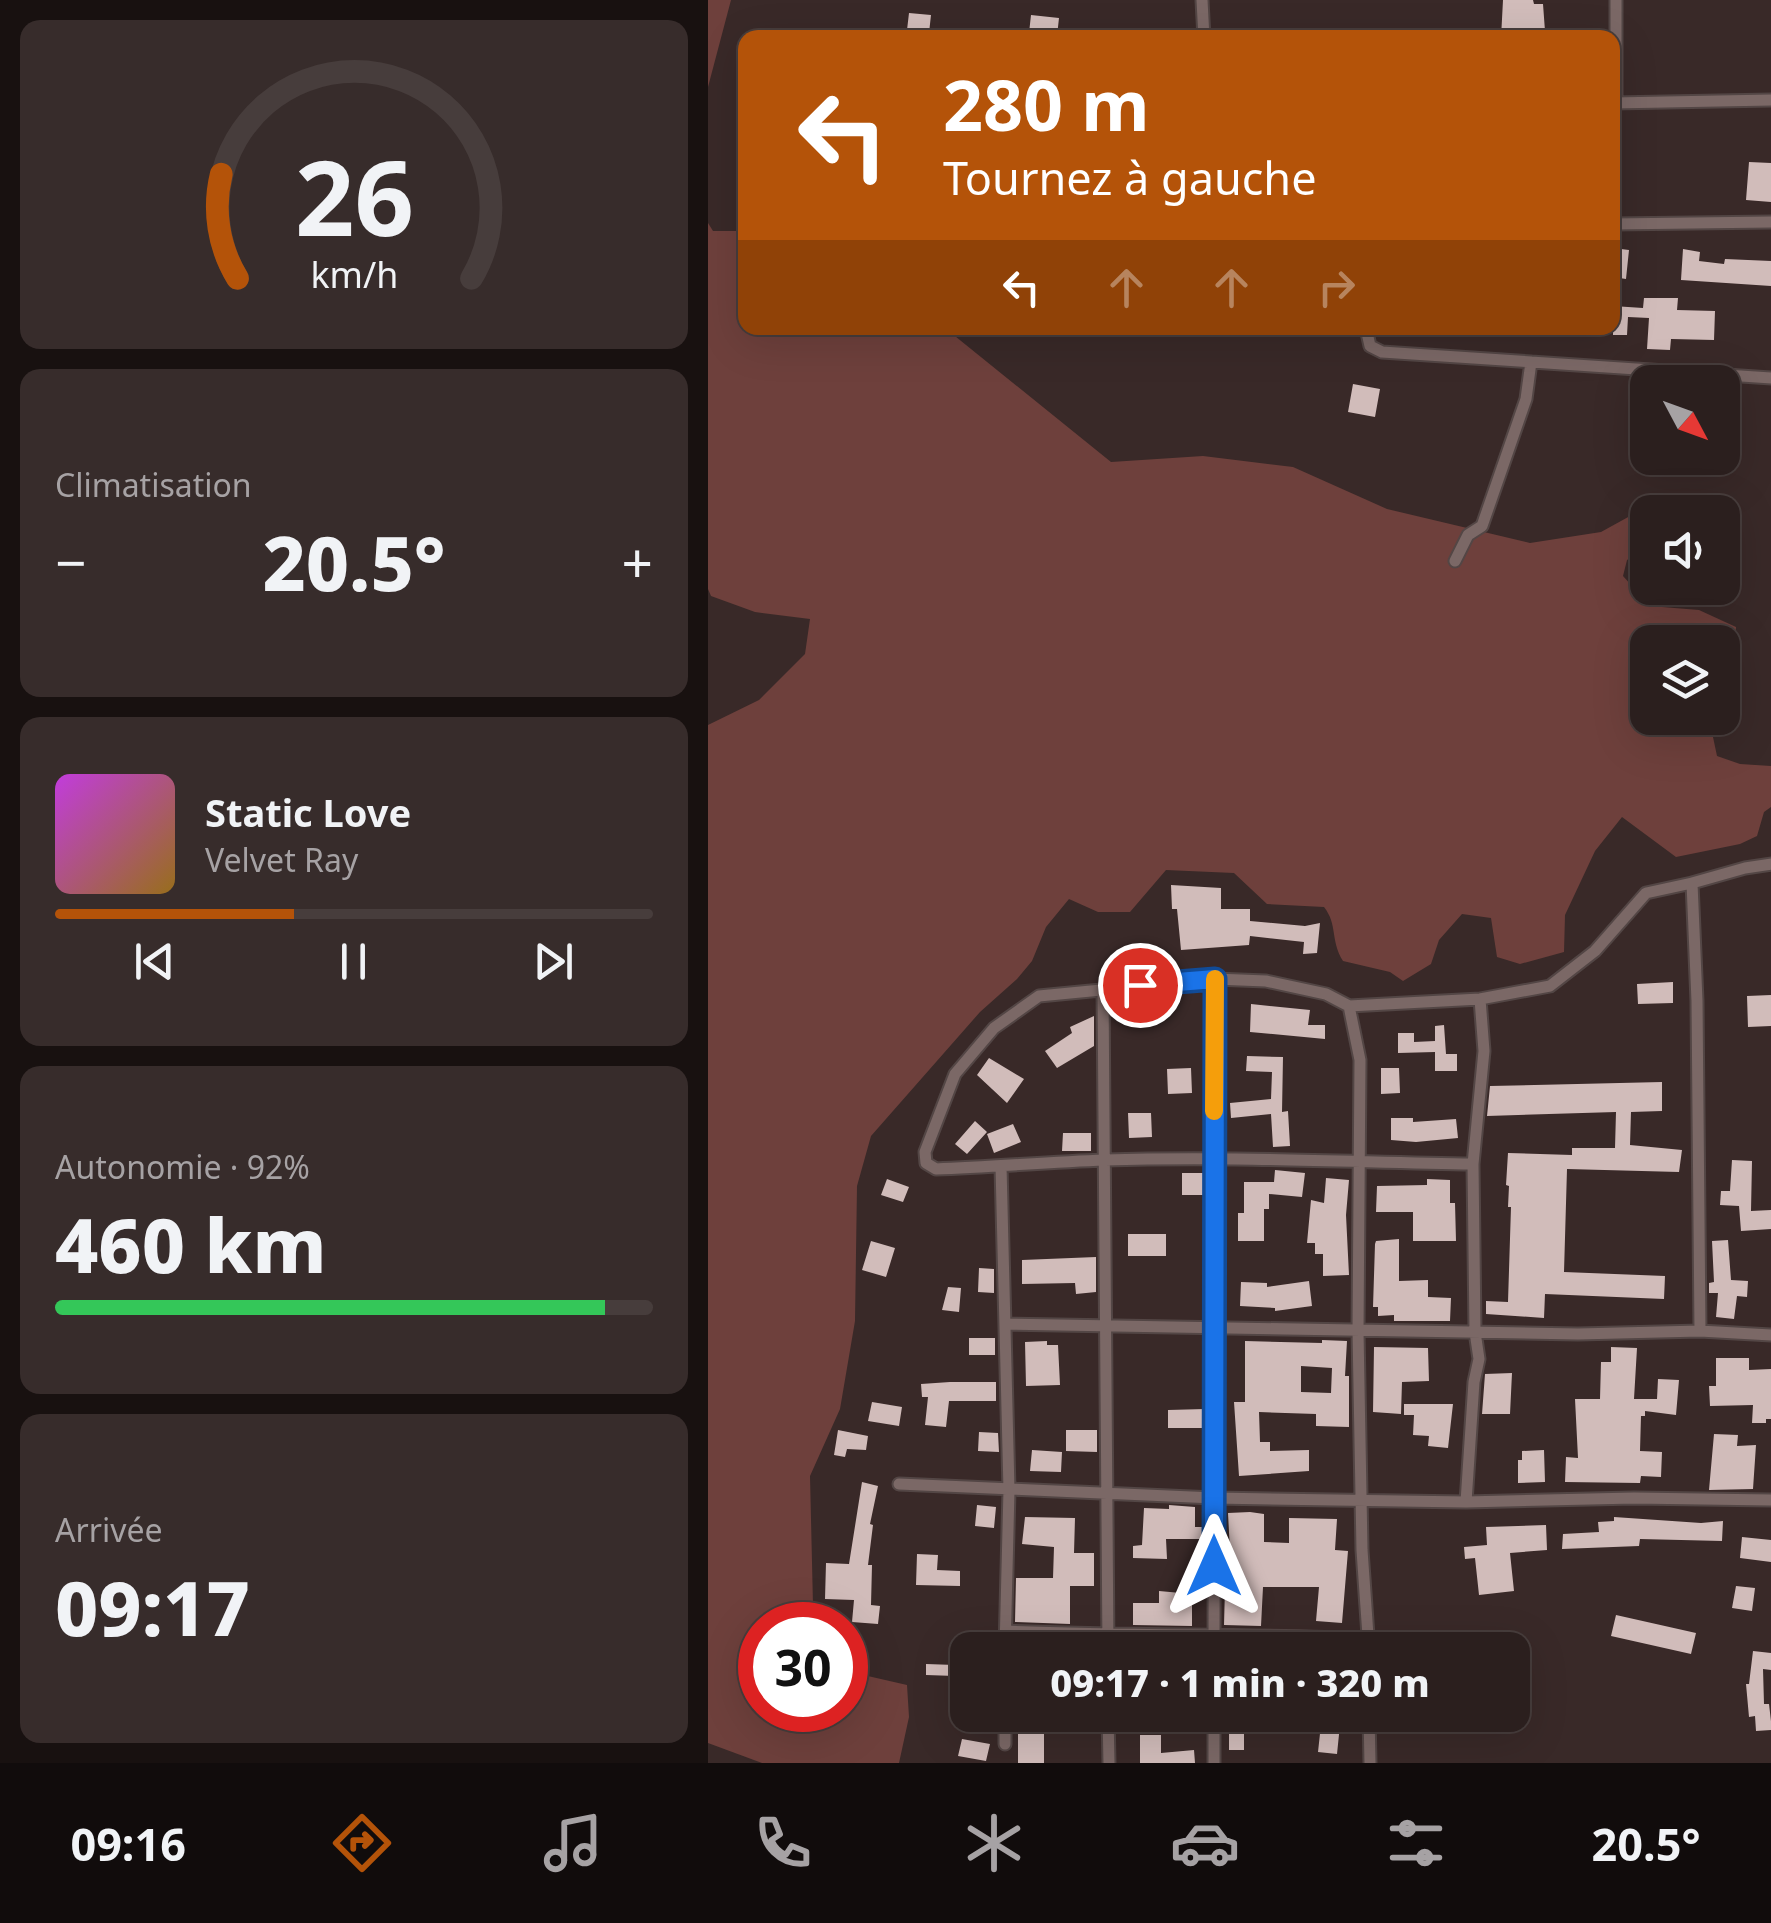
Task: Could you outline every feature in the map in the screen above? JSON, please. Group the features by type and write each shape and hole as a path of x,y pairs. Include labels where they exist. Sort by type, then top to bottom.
{"street":[{"path":"1202,0 1204,30"},
{"path":"1615,30 1616,0"},
{"path":"1620,103 1772,100"},
{"path":"1620,224 1772,222"},
{"path":"1368,335 1370,346 1382,352 1772,378"},
{"path":"1455,561 1468,535 1482,526 1526,400 1531,362"},
{"path":"1473,1164 1105,1160 936,1169 926,1162 925,1152 955,1074 994,1028 1039,996 1215,979 1266,981 1326,994 1349,1006 1480,998 1550,986 1595,951 1646,893 1772,864"},
{"path":"1692,883 1700,1331"},
{"path":"1214,1632 1215,979"},
{"path":"1103,988 1108,1632"},
{"path":"1466,1502 1479,1359 1475,1332 1473,1164 1484,1051 1480,998"},
{"path":"1349,1006 1360,1060 1358,1330 1361,1498 1369,1632"},
{"path":"1001,1166 1010,1490 1006,1632"},
{"path":"1005,1324 1772,1334"},
{"path":"899,1484 1214,1498 1466,1502 1772,1500"},
{"path":"1004,1732 1004,1744"},
{"path":"1108,1732 1109,1763"},
{"path":"1214,1732 1214,1763"},
{"path":"1369,1732 1370,1763"}],"shaded area":[{"path":"708,0 731,0 708,87"},
{"path":"708,223 713,231 738,231 738,335 954,335 1111,462 1203,456 1293,467 1387,509 1530,543 1601,532 1630,516 1630,558 1623,576 1630,584 1630,605 1699,610 1732,625 1630,625 1630,735 1713,735 1717,756 1740,764 1771,766 1771,807 1764,812 1757,836 1740,844 1676,857 1622,817 1595,851 1565,915 1564,952 1520,964 1497,957 1491,918 1462,914 1439,940 1431,964 1403,981 1390,972 1343,961 1324,907 1267,904 1234,873 1166,870 1130,912 1098,912 1069,899 1046,927 1032,961 1017,979 980,1012 871,1136 857,1186 855,1321 840,1409 810,1476 813,1602 738,1602 738,1732 868,1732 868,1676 907,1685 909,1717 899,1763 762,1763 708,1743 708,725 759,700 805,654 810,619 755,612 711,596"}],"building":[{"path":"1503,0 1543,4 1545,30 1501,30"},
{"path":"909,13 931,15 929,30 907,30"},
{"path":"1031,15 1059,18 1058,30 1029,30"},
{"path":"1749,162 1772,163 1772,202 1746,200"},
{"path":"1620,249 1629,250 1626,279 1620,278"},
{"path":"1683,249 1700,252 1699,261 1772,261 1772,286 1681,280"},
{"path":"1644,298 1678,298 1677,310 1715,311 1714,340 1671,339 1670,350 1647,349 1649,318 1628,317 1627,335 1620,335 1620,306 1643,308"},
{"path":"1353,384 1380,389 1375,417 1348,412"},
{"path":"1171,885 1221,888 1221,909 1250,909 1250,921 1305,926 1320,923 1317,953 1303,954 1304,942 1250,936 1249,945 1181,950"},
{"path":"1673,982 1673,1003 1638,1004 1637,984"},
{"path":"1772,995 1772,1026 1748,1027 1747,996"},
{"path":"1251,1004 1310,1010 1308,1025 1325,1025 1325,1039 1250,1032"},
{"path":"1094,1016 1094,1046 1057,1068 1045,1051 1072,1033 1070,1027"},
{"path":"1444,1025 1446,1054 1457,1054 1457,1071 1435,1071 1435,1052 1398,1053 1398,1033 1414,1033 1414,1042 1435,1041 1435,1026"},
{"path":"1247,1056 1283,1057 1282,1112 1288,1111 1290,1146 1273,1147 1271,1114 1231,1118 1230,1103 1271,1099 1272,1072 1246,1071"},
{"path":"989,1058 1024,1079 1007,1103 977,1075"},
{"path":"1191,1068 1192,1093 1168,1094 1167,1069"},
{"path":"1381,1068 1399,1068 1400,1093 1381,1094"},
{"path":"1662,1082 1662,1111 1631,1112 1630,1145 1682,1150 1679,1172 1567,1169 1564,1272 1665,1276 1664,1299 1545,1294 1544,1318 1486,1314 1486,1301 1508,1302 1508,1153 1572,1155 1572,1148 1615,1148 1616,1112 1487,1116 1490,1086"},
{"path":"1128,1113 1151,1113 1152,1137 1129,1138"},
{"path":"1391,1118 1413,1118 1413,1122 1456,1119 1458,1138 1391,1140"},
{"path":"975,1121 987,1132 967,1154 955,1144"},
{"path":"1013,1124 1021,1142 994,1153 987,1134"},
{"path":"1063,1133 1091,1133 1091,1151 1062,1151"},
{"path":"1732,1160 1752,1161 1751,1211 1771,1210 1771,1229 1741,1231 1739,1206 1720,1205 1721,1191 1730,1191"},
{"path":"1275,1170 1305,1173 1302,1197 1269,1194 1269,1209 1264,1209 1264,1241 1238,1241 1238,1213 1244,1213 1244,1182 1274,1182"},
{"path":"1182,1173 1205,1173 1205,1195 1182,1195"},
{"path":"1326,1178 1349,1180 1349,1275 1323,1276 1323,1254 1315,1254 1315,1243 1307,1243 1311,1200 1324,1203"},
{"path":"887,1179 909,1187 903,1202 881,1195"},
{"path":"1427,1179 1450,1180 1456,1241 1413,1241 1413,1212 1376,1212 1377,1186 1427,1185"},
{"path":"1128,1234 1166,1234 1166,1256 1128,1256"},
{"path":"1399,1239 1399,1281 1428,1280 1428,1297 1451,1298 1450,1321 1394,1321 1394,1315 1378,1316 1378,1307 1373,1307 1375,1244"},
{"path":"1728,1240 1731,1280 1748,1281 1747,1297 1737,1296 1734,1319 1716,1317 1718,1293 1709,1293 1709,1283 1714,1282 1712,1241"},
{"path":"871,1241 895,1248 886,1277 862,1270"},
{"path":"1096,1257 1096,1292 1076,1294 1075,1283 1022,1284 1022,1260"},
{"path":"979,1268 994,1269 994,1293 978,1292"},
{"path":"1309,1281 1312,1306 1275,1311 1240,1306 1241,1282 1267,1283 1267,1287"},
{"path":"948,1287 961,1288 959,1312 942,1310"},
{"path":"969,1338 995,1338 995,1355 969,1355"},
{"path":"1047,1341 1047,1345 1058,1345 1060,1385 1026,1386 1025,1342"},
{"path":"1245,1341 1347,1341 1349,1427 1316,1426 1316,1414 1259,1412 1260,1442 1270,1442 1270,1451 1309,1450 1309,1471 1239,1476 1234,1402 1245,1402","holes":["1301,1366 1332,1368 1331,1393 1301,1392"]},
{"path":"1374,1347 1428,1348 1429,1381 1402,1382 1401,1414 1373,1412"},
{"path":"1611,1347 1637,1348 1634,1399 1657,1399 1658,1379 1679,1380 1676,1415 1645,1411 1645,1416 1641,1416 1640,1451 1662,1452 1661,1477 1641,1476 1640,1483 1565,1482 1566,1457 1578,1458 1575,1399 1600,1399 1601,1362 1611,1362"},
{"path":"1716,1358 1749,1358 1749,1370 1772,1369 1772,1419 1752,1423 1753,1405 1710,1406 1709,1386 1716,1386"},
{"path":"1512,1373 1510,1414 1482,1414 1485,1374"},
{"path":"996,1382 996,1401 949,1401 946,1427 925,1425 928,1397 922,1397 921,1384"},
{"path":"872,1402 902,1407 899,1426 868,1421"},
{"path":"1404,1404 1453,1404 1448,1448 1428,1446 1429,1436 1413,1435 1414,1415 1404,1415"},
{"path":"1205,1409 1205,1428 1168,1428 1168,1410"},
{"path":"838,1430 868,1436 866,1450 847,1449 845,1457 834,1455"},
{"path":"1066,1430 1097,1430 1097,1452 1066,1451"},
{"path":"979,1432 998,1433 999,1452 978,1451"},
{"path":"1714,1434 1738,1435 1737,1446 1756,1445 1753,1489 1709,1490"},
{"path":"1032,1450 1062,1452 1061,1472 1030,1471"},
{"path":"1544,1450 1545,1482 1518,1483 1522,1451"},
{"path":"862,1482 878,1486 870,1524 873,1525 868,1565 872,1565 871,1605 880,1606 878,1624 868,1623 868,1602 825,1599 826,1563 849,1564"},
{"path":"977,1505 996,1507 994,1528 975,1526"},
{"path":"1169,1505 1195,1507 1195,1527 1205,1527 1205,1539 1166,1539 1167,1559 1133,1558 1133,1546 1142,1545 1144,1508 1169,1509"},
{"path":"1228,1513 1264,1514 1264,1542 1289,1543 1289,1518 1337,1519 1335,1550 1348,1551 1342,1623 1316,1621 1319,1587 1263,1587 1261,1626 1224,1625 1226,1551 1230,1551"},
{"path":"1025,1517 1075,1518 1074,1553 1094,1553 1094,1586 1070,1586 1070,1624 1015,1622 1016,1578 1053,1578 1054,1547 1022,1544"},
{"path":"1614,1517 1723,1521 1722,1541 1640,1539 1639,1546 1562,1549 1563,1534 1599,1532 1598,1522 1614,1521"},
{"path":"1546,1525 1547,1550 1510,1553 1514,1591 1479,1595 1475,1558 1465,1559 1464,1547 1487,1545 1486,1527"},
{"path":"1742,1537 1772,1540 1772,1562 1740,1558"},
{"path":"917,1554 938,1555 937,1570 960,1571 960,1586 916,1585"},
{"path":"1736,1586 1755,1588 1752,1611 1732,1608"},
{"path":"1159,1591 1192,1594 1192,1626 1133,1625 1133,1603 1159,1603"},
{"path":"1616,1615 1696,1633 1691,1654 1611,1636"},
{"path":"1753,1651 1772,1653 1772,1670 1763,1669 1764,1704 1769,1704 1772,1730 1756,1731 1755,1716 1749,1717 1746,1684"},
{"path":"926,1664 950,1665 950,1676 926,1675"},
{"path":"1018,1732 1044,1732 1044,1763 1018,1763"},
{"path":"1229,1732 1263,1732 1244,1733 1244,1750 1229,1750"},
{"path":"1320,1732 1339,1732 1337,1754 1318,1752"},
{"path":"1140,1735 1161,1735 1161,1753 1194,1750 1195,1763 1140,1763"},
{"path":"962,1739 990,1744 986,1761 958,1756"}],"slow traffic":[{"path":"1214,1111 1215,979"}],"route":[{"path":"1140,985 1215,979 1214,1566"}]}
